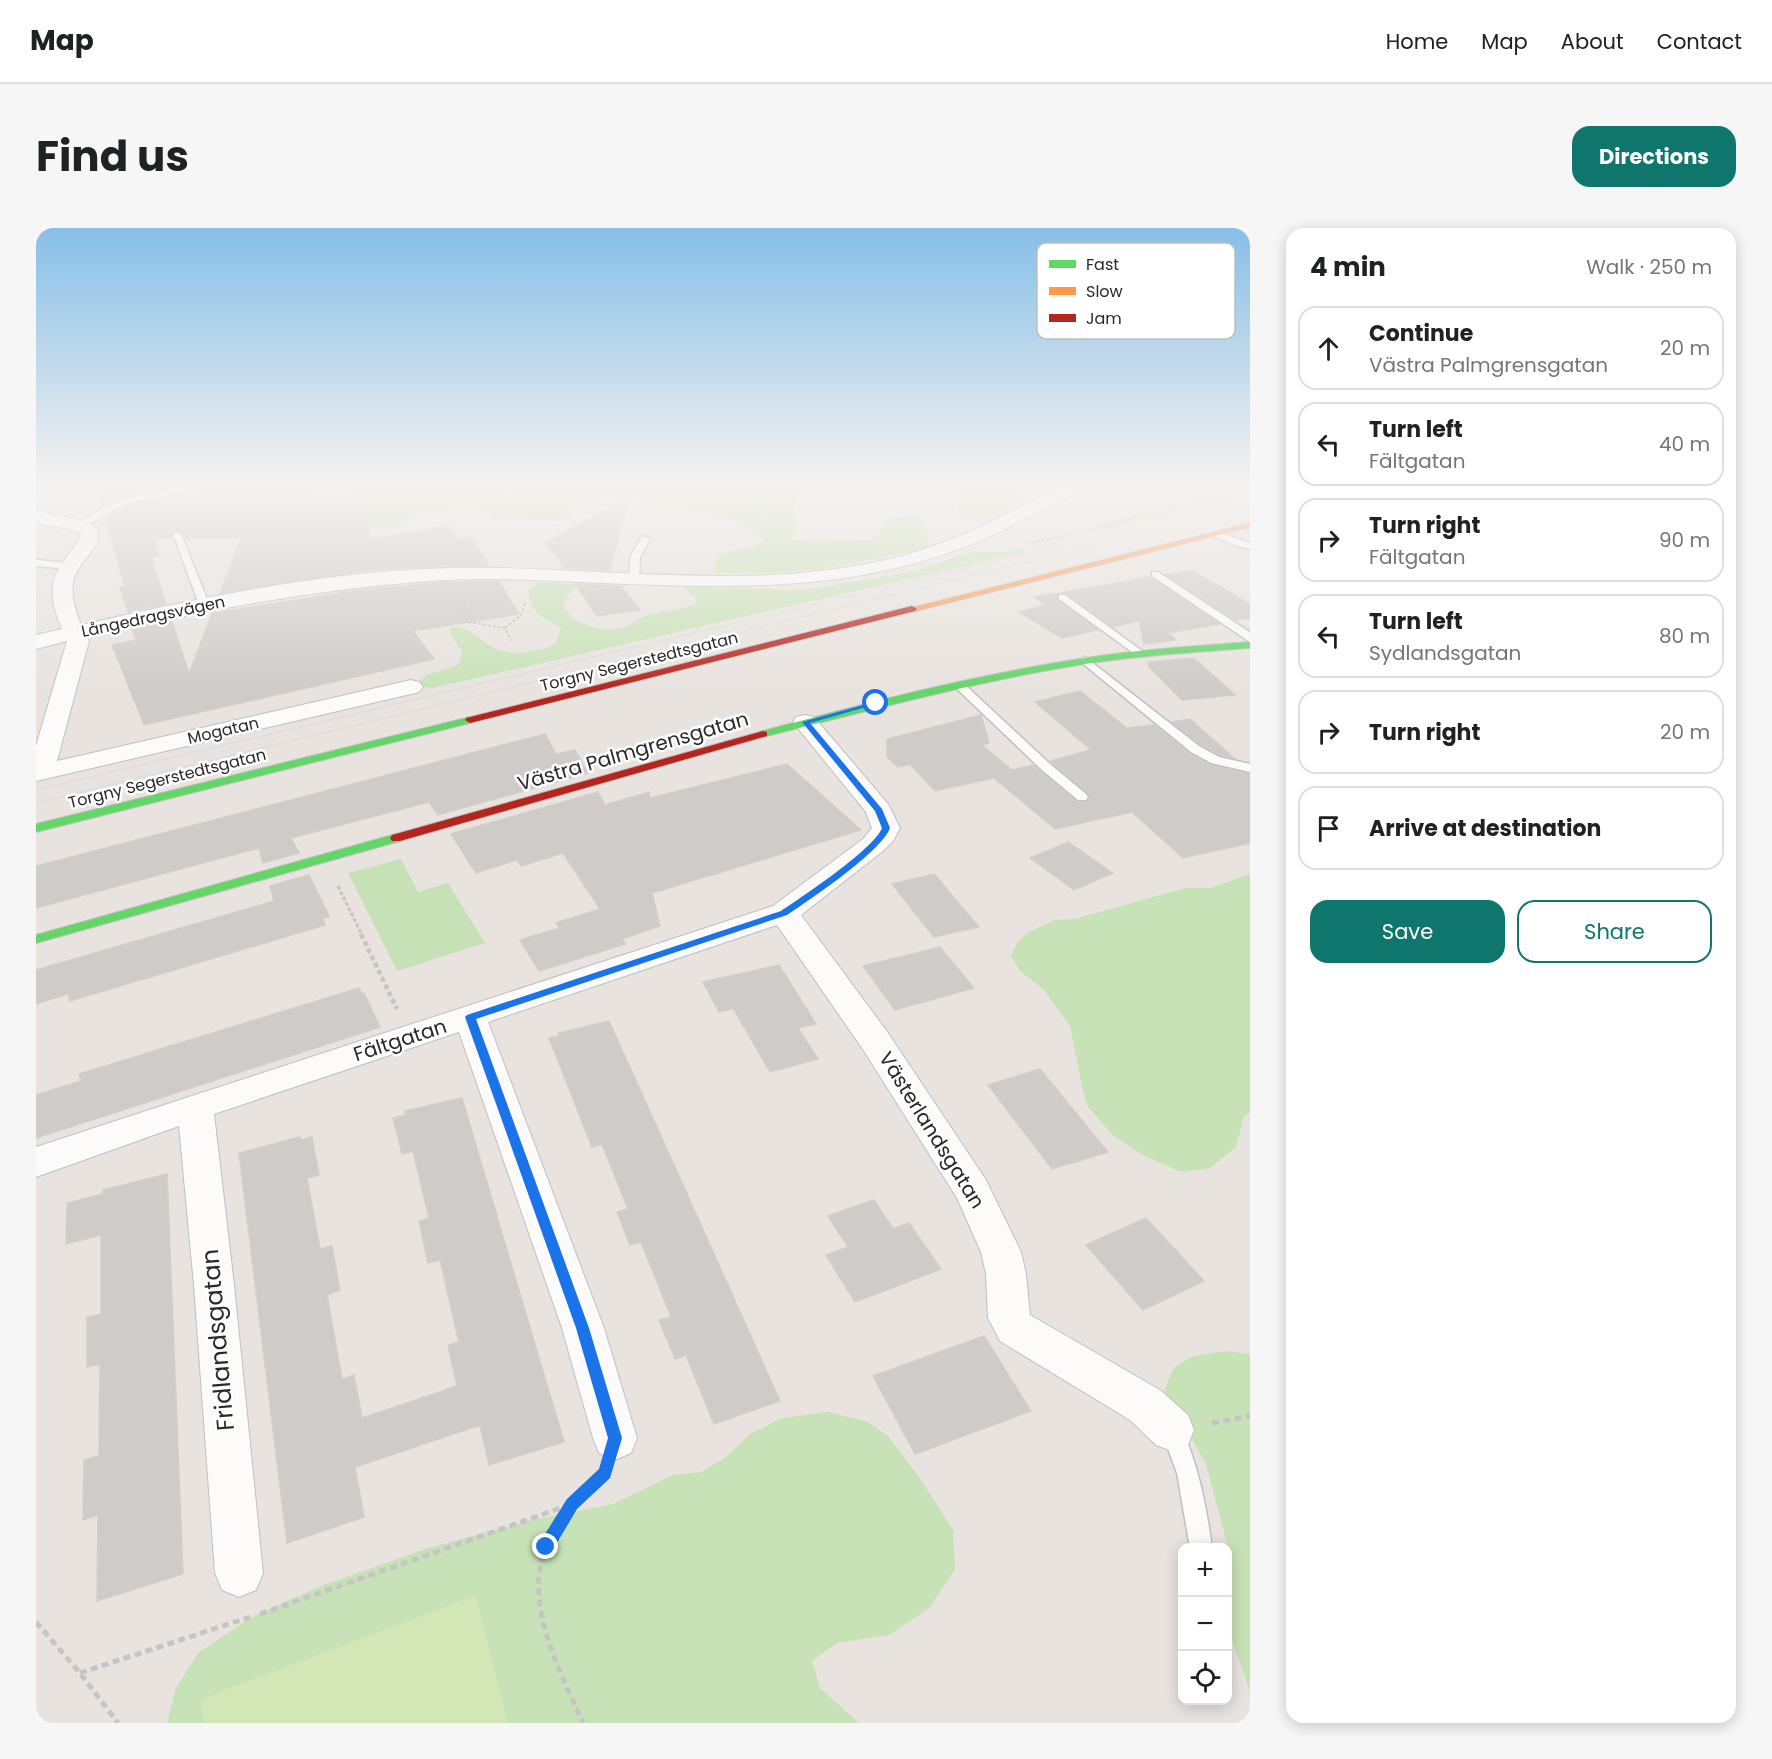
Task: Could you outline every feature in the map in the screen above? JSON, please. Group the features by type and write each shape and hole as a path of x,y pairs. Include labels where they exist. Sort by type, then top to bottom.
{"street":[{"path":"38,773 78,641 65,609 61,585 79,552"},
{"name":"Långedragsvägen","path":"36,642 204,604 322,584 504,573 757,580 818,577 872,569 934,552"},
{"name":"Torgny Segerstedtsgatan","path":"36,828 1146,552"},
{"name":"Västra Palmgrensgatan","path":"36,939 805,722 958,685 1085,660 1190,647 1250,645"},
{"name":"Mogatan","path":"38,773 411,687"},
{"name":"Fältgatan","path":"36,1162 195,1107 784,913 873,845 883,835 886,828 879,810 805,722"},
{"name":"Västerlandsgatan","path":"784,913 876,1042 973,1191 1001,1252 1006,1274 1009,1317 1015,1328 1145,1405 1172,1430"},
{"path":"470,1017 583,1328 615,1438"},
{"name":"Fridlandsgatan","path":"195,1107 214,1285 239,1572"}],"lane":[{"path":"184,552 204,604"},
{"path":"634,577 635,558 638,552"},
{"path":"36,563 70,566"},
{"path":"1155,574 1250,639"},
{"path":"1062,597 1140,654"},
{"path":"1085,660 1195,749 1215,760 1250,768"},
{"path":"958,685 1046,767 1082,797"},
{"path":"1172,1430 1182,1451 1188,1472 1200,1543"}],"path":[{"path":"462,591 466,598 462,610 468,622 505,628 521,615 526,602"},
{"path":"505,628 512,641"},
{"path":"324,858 410,1036"},
{"path":"583,1723 549,1640 539,1604 540,1572 546,1547 572,1504 605,1473 615,1438"},
{"path":"80,1673 227,1625 572,1504"},
{"path":"36,1622 80,1673 118,1723"}],"green space":[{"path":"729,552 911,552 821,569 771,573 713,573 719,554"},
{"path":"971,552 1027,552 432,688 425,687 419,682 428,675 460,663 462,652 450,633 450,628 457,627 469,631 490,646 510,653 539,650 556,643 561,628 538,614 529,598 528,589 538,583 578,585 564,602 572,617 588,626 617,629 626,627 646,616 696,604 696,598 685,589 686,587 797,590 916,571"},
{"path":"401,859 418,892 448,883 485,943 397,971 348,873"},
{"path":"1250,874 1250,1112 1244,1116 1236,1147 1210,1168 1181,1172 1143,1155 1113,1135 1088,1107 1070,1026 1044,990 1020,971 1011,956 1017,943 1027,933 1055,920 1075,919 1185,888 1211,888"},
{"path":"1224,1351 1250,1354 1250,1691 1232,1640 1232,1543 1227,1543 1206,1464 1164,1390 1174,1368 1193,1356"},
{"path":"829,1412 868,1422 888,1436 919,1477 953,1530 955,1569 929,1608 889,1635 837,1643 812,1661 820,1688 859,1723 507,1723 475,1596 202,1699 204,1723 167,1723 176,1688 199,1652 252,1617 321,1586 428,1548 532,1520 613,1504 673,1475 702,1472 726,1457 749,1435 782,1418"},
{"path":"475,1596 507,1723 204,1723 202,1699"}],"building":[{"path":"115,552 158,552 159,556 151,558 166,604 128,612 120,587 125,586"},
{"path":"236,552 480,552 489,566 404,568 358,572 220,593"},
{"path":"553,552 615,552 610,570 564,568"},
{"path":"1191,570 1250,604 1250,618 1236,620 1166,575"},
{"path":"1150,577 1219,624 1168,633 1176,640 1144,644 1139,621 1113,627 1066,593 1060,593"},
{"path":"499,581 519,614 413,631 434,659 144,725 112,645 136,640 132,629 172,621 189,674 212,613 353,591 443,582"},
{"path":"575,584 621,586 640,610 597,616"},
{"path":"1059,593 1058,601 1098,630 1062,638 1019,612 1046,605 1034,597"},
{"path":"1194,658 1235,695 1182,700 1149,667 1148,662"},
{"path":"1080,691 1127,728 1154,725 1190,754 1210,765 1250,774 1250,843 1183,858 1132,812 1055,829 994,778 935,791 910,764 898,767 887,757 887,739 981,715 989,743 982,745 1012,770 1033,765 1077,802 1086,802 1090,798 1088,793 1050,761 1091,750 1035,702"},
{"path":"1190,719 1234,758 1220,755 1200,744 1172,722"},
{"path":"545,734 556,754 575,750 588,773 438,815 429,802 291,838 299,853 263,863 259,848 36,908 36,866"},
{"path":"787,764 861,830 652,893 660,926 622,939 625,944 539,971 520,940 559,928 556,923 600,909 563,853 521,866 517,860 476,873 451,834 598,792 605,805 649,792 650,798"},
{"path":"1068,842 1113,873 1074,890 1030,858"},
{"path":"934,874 979,927 934,937 892,884"},
{"path":"309,875 329,916 323,919 325,925 70,1001 68,994 36,1004 36,970 274,901 270,886"},
{"path":"940,947 974,988 895,1010 863,966"},
{"path":"779,965 816,1024 798,1028 818,1059 770,1072 733,1008 719,1012 703,982"},
{"path":"359,988 362,994 364,993 380,1027 36,1138 36,1095 81,1081 79,1074"},
{"path":"609,1021 780,1401 714,1424 686,1355 675,1359 659,1320 671,1317 641,1242 630,1245 617,1212 628,1209 602,1144 592,1147 549,1038 559,1036 558,1033"},
{"path":"1040,1069 1108,1152 1052,1169 988,1085"},
{"path":"462,1098 564,1442 489,1465 480,1425 355,1467 364,1517 287,1543 239,1153 300,1137 301,1140 312,1137 319,1175 307,1178 320,1249 332,1246 340,1290 327,1295 342,1379 354,1375 362,1418 457,1386 448,1345 459,1342 440,1260 428,1263 419,1221 429,1218 413,1151 402,1154 393,1118 406,1115 405,1111"},
{"path":"167,1174 183,1574 97,1601 98,1515 83,1520 84,1460 99,1456 100,1364 87,1367 87,1317 101,1314 101,1235 66,1244 67,1203 103,1194 103,1190"},
{"path":"874,1200 893,1229 909,1223 941,1269 855,1302 826,1255 848,1247 828,1216"},
{"path":"1146,1218 1204,1281 1143,1310 1086,1245"},
{"path":"984,1336 1031,1411 915,1454 873,1376"}],"tram line":[{"path":"36,790 1034,552"},
{"path":"36,803 1070,552"}],"traffic: fast":[{"path":"763,734 926,692 1049,667 1131,655 1250,645"},
{"path":"36,828 470,720"},
{"path":"36,939 396,838"}],"traffic: slow":[{"path":"912,609 1142,552"}],"traffic: jam":[{"path":"470,720 912,609"},
{"path":"396,838 763,734"}],"route":[{"path":"546,1547 572,1504 605,1473 615,1438 583,1328 470,1017 784,913 809,896 873,845 883,835 886,828 879,810 805,722 876,703"}]}
